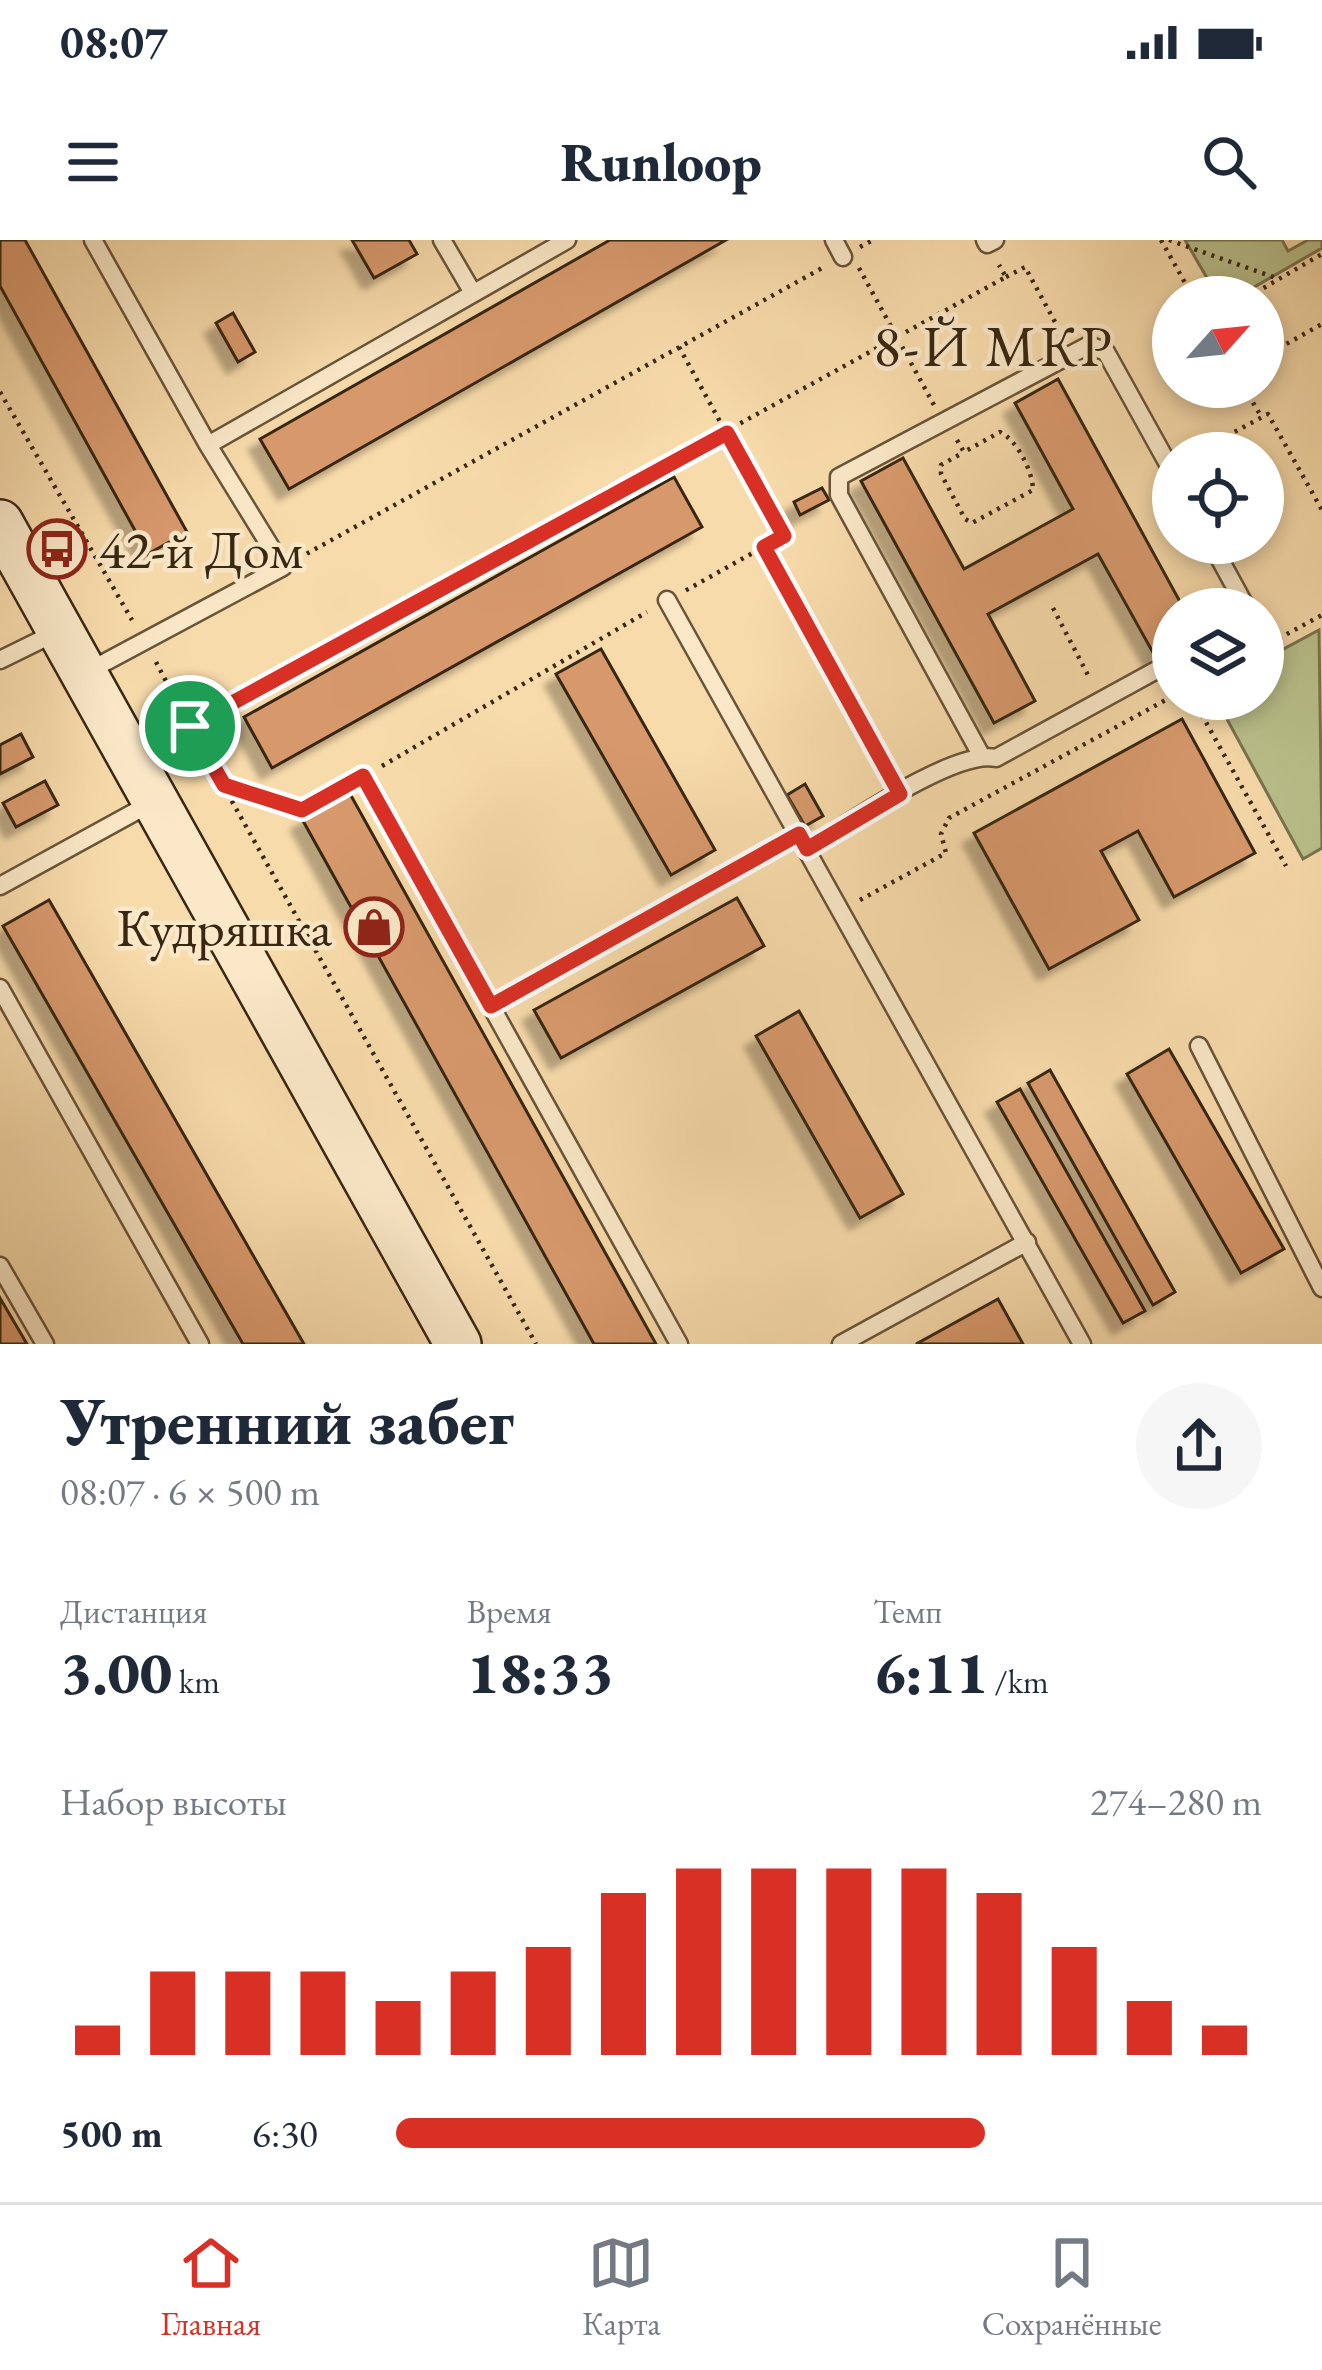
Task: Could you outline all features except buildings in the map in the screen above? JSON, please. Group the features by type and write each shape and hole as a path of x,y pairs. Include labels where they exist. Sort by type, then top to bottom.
{"main road":[{"path":"0,523 458,1344"}],"lane":[{"path":"84,674 284,567 208,445 93,240"},
{"path":"442,240 473,293"},
{"path":"208,445 567,240"},
{"path":"981,754 839,495 839,477 1089,345 1106,352 1152,435"},
{"path":"131,759 614,493"},
{"path":"668,601 1082,1344"},
{"path":"0,661 59,630"},
{"path":"491,1006 951,764 981,754 996,758 1152,672"},
{"path":"363,776 680,1344"},
{"path":"0,886 154,801"},
{"path":"0,988 200,1344"},
{"path":"1199,1046 1322,1288"},
{"path":"842,1344 1027,1241"},
{"path":"0,1266 45,1344"}],"path":[{"path":"284,567 679,347 839,248 873,240"},
{"path":"1165,240 1270,276"},
{"path":"1165,240 1183,276"},
{"path":"989,241 1006,277"},
{"path":"1284,276 1322,254"},
{"path":"614,493 1025,267 1072,353"},
{"path":"1284,345 1322,324"},
{"path":"224,785 302,810 784,536 679,347"},
{"path":"0,392 536,1344"},
{"path":"1256,408 1262,418"},
{"path":"1236,432 1268,414 1322,510"},
{"path":"764,547 900,794"},
{"path":"1053,608 1101,700"},
{"path":"1284,636 1322,615"},
{"path":"841,910 946,853 941,834 950,818 1152,707"},
{"path":"1205,720 1286,866"}],"green space":[{"path":"1185,240 1282,240 1288,251 1308,240 1322,240 1322,248 1273,276 1206,276"},
{"path":"1319,630 1322,848 1303,859 1227,720 1284,720 1284,649"}],"place":[{"name":"42-й Дом","path":"57,549"},
{"name":"Кудряшка","path":"374,927"}],"district":[{"name":"8-Й МКР","path":"994,346"}],"route":[{"path":"727,433 784,536 764,547 900,794 807,849 799,834 491,1006 363,776 302,810 224,785 190,726 727,433"}]}
